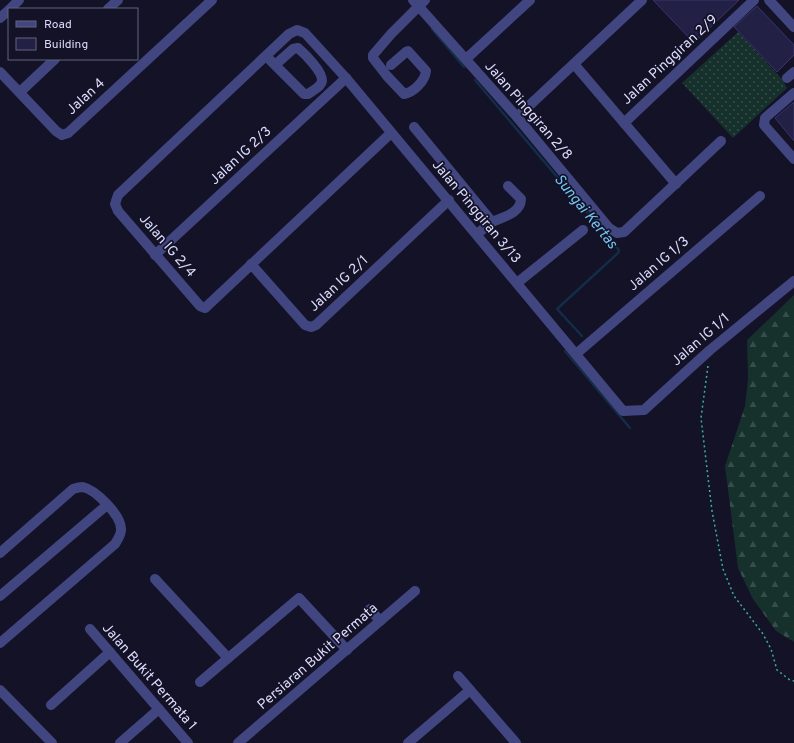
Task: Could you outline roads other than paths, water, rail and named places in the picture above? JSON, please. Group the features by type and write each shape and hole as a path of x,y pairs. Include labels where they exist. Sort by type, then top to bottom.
{"street":[{"path":"10,8 19,0"},
{"path":"109,8 118,0"},
{"name":"Jalan 4","path":"20,92 56,131 62,135 68,133 212,0"},
{"path":"466,59 530,0"},
{"path":"517,117 642,0"},
{"name":"Jalan Pinggiran 2/9","path":"624,123 754,0"},
{"path":"769,0 794,27"},
{"path":"391,65 408,51 422,65 426,71 426,74 419,84 404,94 373,58 373,55 419,2"},
{"name":"Jalan Pinggiran 2/8","path":"419,2 609,228 617,233 624,232 676,184"},
{"path":"0,18 8,10"},
{"name":"Jalan IG 2/4","path":"305,33 297,30 289,34 118,195 115,204 118,211 155,255 200,306 205,308 391,133"},
{"name":"Jalan Pinggiran 3/13","path":"305,33 346,78 623,411"},
{"path":"266,56 274,65 304,94 308,94 320,85 322,81 321,74 298,48 293,49 274,65"},
{"path":"0,72 20,92 54,60"},
{"path":"574,64 676,184 721,140"},
{"name":"Jalan IG 2/3","path":"155,255 346,78"},
{"path":"794,94 765,118 764,125 794,159"},
{"path":"414,127 492,222"},
{"path":"477,234 492,222 517,210 521,205 521,199 508,186"},
{"name":"Jalan IG 1/3","path":"576,354 760,196"},
{"name":"Jalan IG 2/1","path":"251,264 305,325 311,327 448,200"},
{"path":"518,283 583,230"},
{"name":"Jalan IG 1/1","path":"623,411 644,410 710,350 794,281"},
{"path":"0,553 73,489 82,487 91,491 107,505 121,522 122,531 115,544 0,644"},
{"path":"0,596 107,505"},
{"path":"155,579 228,658"},
{"name":"Persiaran Bukit Permata","path":"238,743 415,592"},
{"path":"200,682 299,598 347,650"},
{"path":"370,609 380,621"},
{"name":"Jalan Bukit Permata 1","path":"90,628 188,743"},
{"path":"51,705 110,652"},
{"path":"458,676 515,743"},
{"path":"0,690 52,743"},
{"path":"408,743 470,690"},
{"path":"120,743 159,709"}],"waterway":[{"path":"432,29 464,67"},
{"name":"Sungai Kertas","path":"475,80 619,250 618,253 557,309 582,336"},
{"name":"Sungai Kertas","path":"565,351 630,428"}]}
